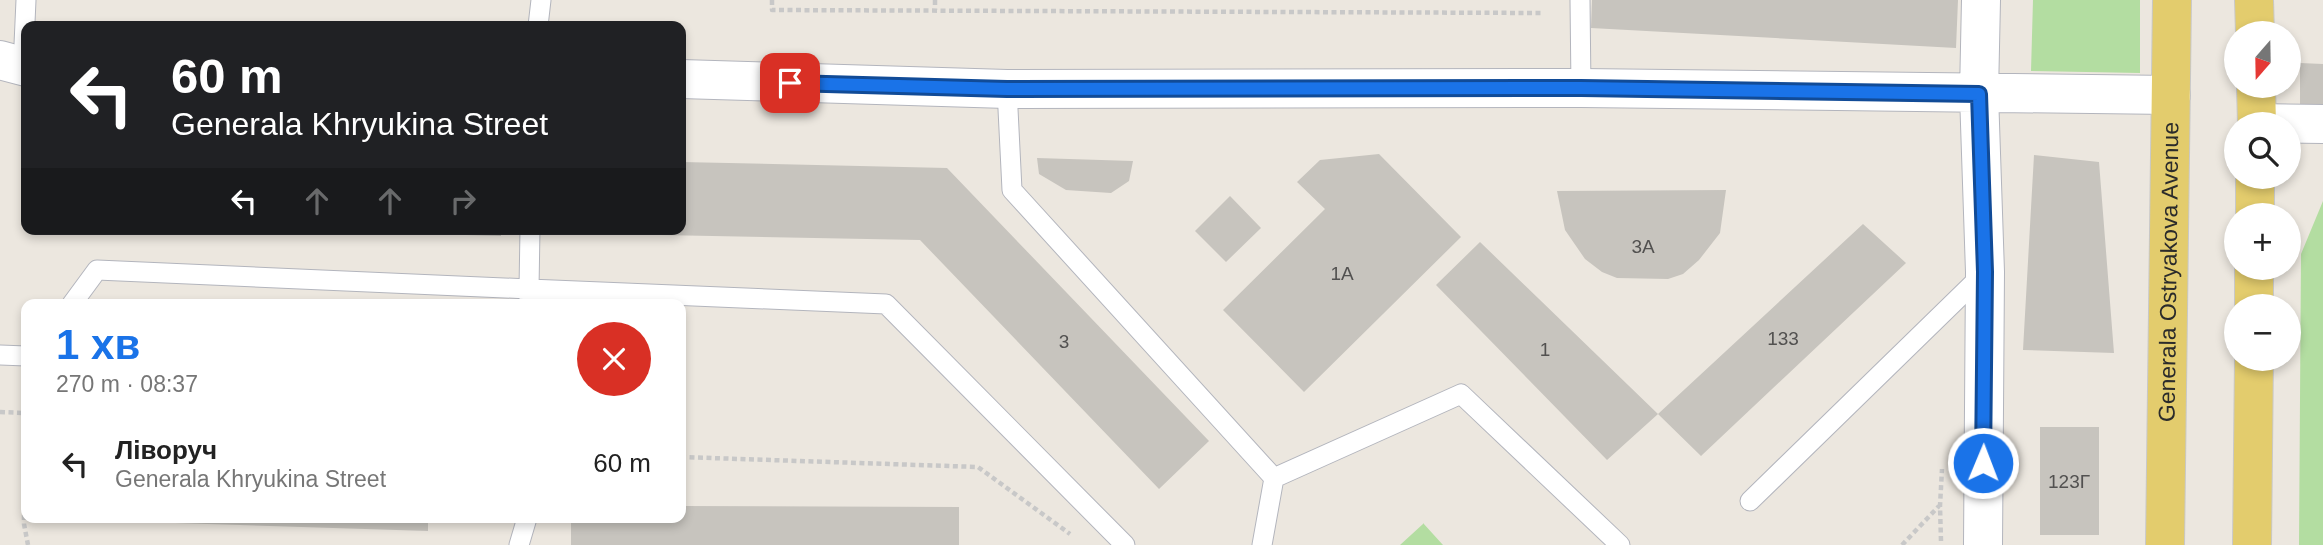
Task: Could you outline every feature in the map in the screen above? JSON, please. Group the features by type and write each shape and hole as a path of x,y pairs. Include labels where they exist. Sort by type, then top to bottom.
{"main road":[{"name":"Generala Ostryakova Avenue","path":"2165,545 2172,0"},
{"path":"2254,0 2255,21"},
{"path":"2252,545 2253,371"}],"street":[{"path":"1981,0 1979,94 1985,272 1983,545"},
{"path":"686,79 1007,89 1581,88 2171,95"},
{"path":"2301,124 2323,124"}],"lane":[{"path":"23,21 26,0"},
{"path":"539,21 541,0"},
{"path":"1580,0 1581,88"},
{"path":"16,65 21,32"},
{"path":"1007,89 1012,190 1274,478"},
{"path":"529,297 530,235"},
{"path":"76,299 97,270 529,297 631,299"},
{"path":"1750,501 1985,272"},
{"path":"686,300 886,304 1125,545"},
{"path":"0,355 21,356"},
{"path":"1274,478 1461,394 1620,545"},
{"path":"1262,545 1274,478"},
{"path":"519,545 526,523"}],"path":[{"path":"772,0 772,10 1542,13"},
{"path":"935,0 935,10"},
{"path":"0,412 21,413"},
{"path":"686,457 978,467 1074,537"},
{"path":"1902,545 1940,506"},
{"path":"24,523 28,545"}],"green space":[{"path":"2033,0 2140,0 2140,73 2031,71"},
{"path":"2323,201 2323,545 2299,545 2301,254"},
{"path":"1423,524 1443,545 1400,545"}],"building":[{"path":"1592,0 1958,0 1956,48 1591,28"},
{"path":"2301,63 2323,64 2323,110 2300,110"},
{"path":"1379,154 1461,237 1304,392 1223,310 1325,209 1297,182 1320,160"},
{"path":"2034,155 2099,162 2114,353 2023,350"},
{"path":"1037,158 1133,161 1129,181 1111,193 1066,190 1039,174"},
{"path":"686,162 947,168 1209,441 1159,489 920,240 661,235 686,235"},
{"path":"1726,190 1720,233 1699,260 1683,274 1668,279 1617,278 1602,272 1585,259 1565,230 1557,191"},
{"path":"1230,196 1261,228 1226,262 1195,231"},
{"path":"1863,224 1906,263 1701,456 1658,414"},
{"path":"1480,242 1658,414 1607,460 1436,285"},
{"path":"2040,427 2099,427 2099,535 2040,535"},
{"path":"686,506 959,507 959,545 571,545 571,523 686,523"},
{"path":"173,523 428,523 428,531"}],"route":[{"path":"790,83 1007,89 1581,88 1979,94 1985,272 1983,463"}]}
